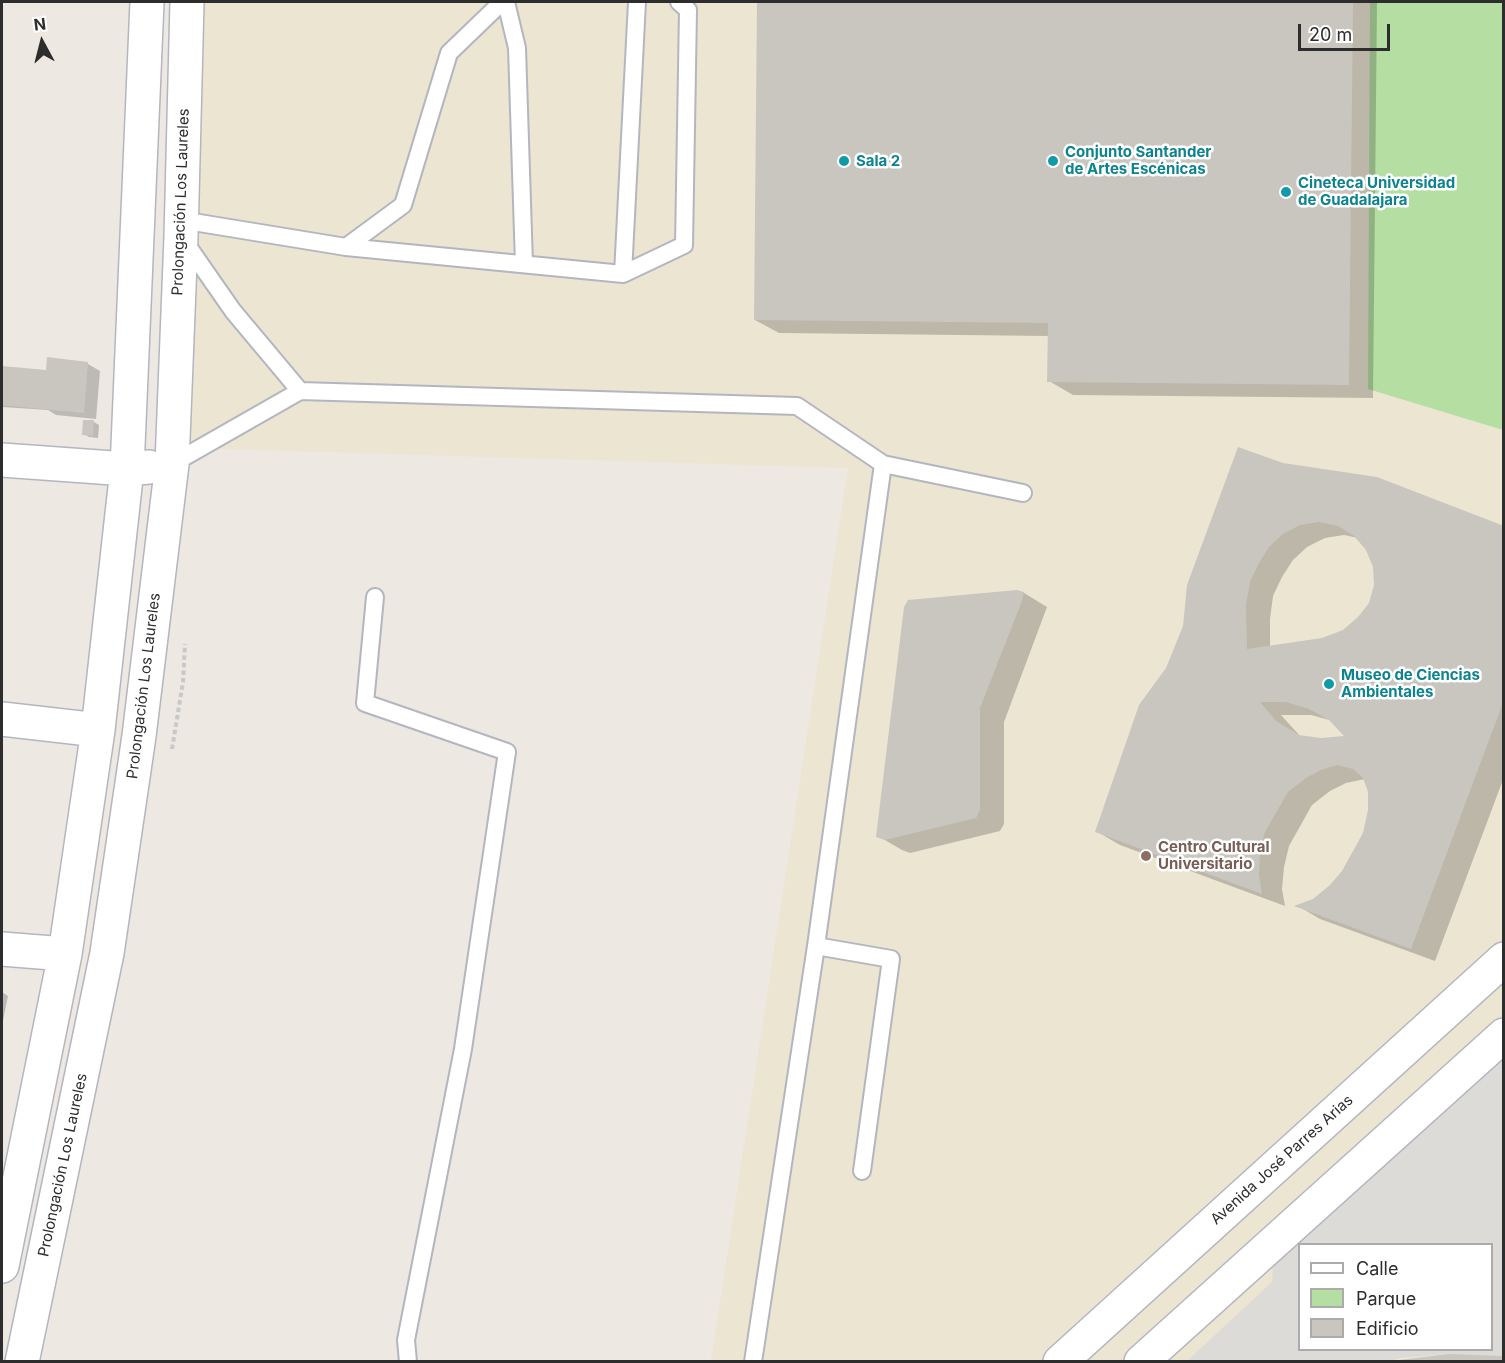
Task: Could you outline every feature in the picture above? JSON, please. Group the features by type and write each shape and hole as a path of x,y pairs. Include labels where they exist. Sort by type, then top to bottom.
{"street":[{"path":"2,1266 65,954 98,730 127,469 147,2"},
{"name":"Prolongación Los Laureles","path":"22,1362 107,953 139,736 172,464 187,2"},
{"path":"2,460 127,469 172,464"},
{"path":"2,719 98,730"},
{"path":"2,949 65,954"},
{"name":"Avenida José Parres Arias","path":"1060,1362 1503,959"},
{"path":"1141,1362 1503,1035"}],"lane":[{"path":"346,247 403,205 449,53 504,2 517,48 524,264"},
{"path":"623,274 637,2"},
{"path":"181,228 346,247 623,274 684,245 688,10 679,2"},
{"path":"181,228 233,311 300,391"},
{"path":"172,464 300,391 797,406 883,464 1023,493"},
{"path":"753,1362 816,946 883,464"},
{"path":"375,597 365,703 507,752 464,1049 406,1340 408,1362"},
{"path":"816,946 891,959 862,1171"}],"shaded area":[{"name":"Centro Cultural Universitario","path":"172,2 1503,2 1503,1361 711,1361 848,468 158,447"},
{"path":"1503,1052 1503,1356 1449,1354 1400,1358 1387,1362 1186,1362 1272,1282 1273,1264"}],"green space":[{"path":"1370,2 1503,2 1503,430 1368,389"}],"building":[{"name":"Conjunto Santander de Artes Escénicas","path":"757,2 1353,2 1349,385 1047,382 1048,323 754,320"},
{"path":"47,357 88,362 84,413 2,405 2,366 46,370"},
{"path":"83,420 94,420 93,436 82,435"},
{"name":"Museo de Ciencias Ambientales","path":"1238,447 1283,463 1377,477 1504,526 1504,700 1411,949 1294,906 1313,899 1330,885 1342,871 1363,833 1368,810 1368,792 1363,778 1353,769 1337,765 1321,770 1288,792 1265,832 1260,853 1259,875 1262,894 1095,832 1139,705 1166,668 1183,626 1187,585","holes":["1319,522 1338,526 1354,536 1366,550 1373,567 1374,585 1369,603 1343,630 1322,638 1247,649 1246,605 1250,582 1259,563 1269,547 1283,534 1300,525","1260,702 1286,702 1309,709 1329,720 1344,736 1321,738 1299,735 1276,721"]},
{"path":"1017,590 1024,592 1022,601 980,708 980,810 976,818 885,840 876,837 904,607 908,600"},
{"path":"1449,1354 1504,1356 1504,1362 1391,1361"}],"place":[{"name":"Sala 2","path":"844,161"},
{"name":"Conjunto Santander de Artes Escénicas","path":"1053,161"},
{"name":"Cineteca Universidad de Guadalajara","path":"1286,192"},
{"name":"Museo de Ciencias Ambientales","path":"1329,684"},
{"name":"Centro Cultural Universitario","path":"1146,856"}]}
